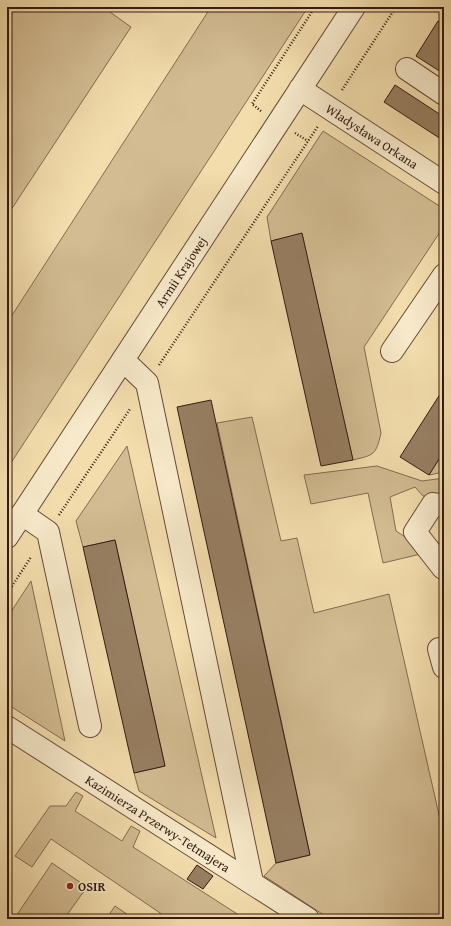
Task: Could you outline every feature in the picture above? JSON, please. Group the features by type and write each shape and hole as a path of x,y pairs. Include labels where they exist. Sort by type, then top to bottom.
{"street":[{"name":"Armii Krajowej","path":"7,537 354,7"},
{"path":"407,69 444,94"},
{"name":"Władysława Orkana","path":"300,89 444,183"},
{"path":"392,351 444,275"},
{"path":"123,360 147,384 252,882"},
{"path":"444,506 433,504 415,532 443,568 444,566"},
{"path":"22,514 48,532 90,726"},
{"name":"Kazimierza Przerwy-Tetmajera","path":"7,727 308,919"}],"path":[{"path":"252,104 315,7"},
{"path":"7,594 396,7"}],"shaded area":[{"path":"7,7 103,7 131,27 7,216"},
{"path":"211,7 308,7 7,469 7,323"},
{"path":"323,131 444,209 444,226 364,347 381,433 373,453 366,457 353,460 302,234 271,241 267,217"},
{"path":"252,417 281,541 297,538 314,613 389,594 442,828 444,828 444,919 330,919 264,876 276,863 310,855 217,423"},
{"path":"127,446 216,838 139,791 134,773 165,766 115,540 83,547 76,521"},
{"path":"444,451 444,472 429,475"},
{"path":"377,466 422,481 444,478 444,497 423,496 415,487 390,497 396,531 429,552 383,563 368,493 311,504 304,475"},
{"path":"31,581 65,741 7,704 7,618"},
{"path":"76,792 83,796 75,811 122,841 131,826 140,831 133,847 245,919 169,919 51,839 32,867 15,856 50,806 66,806"},
{"path":"52,863 87,887 64,919 14,919"},
{"path":"115,906 134,919 106,919"}],"building":[{"path":"438,21 444,25 444,74 416,56"},
{"path":"395,85 444,117 444,141 384,102"},
{"path":"302,233 353,460 321,466 271,241"},
{"path":"444,388 444,451 429,475 400,457"},
{"path":"211,400 310,855 276,863 177,407"},
{"path":"115,540 165,766 134,773 83,547"},
{"path":"197,865 213,876 203,889 187,879"}],"place":[{"name":"OSIR","path":"70,886"}]}
